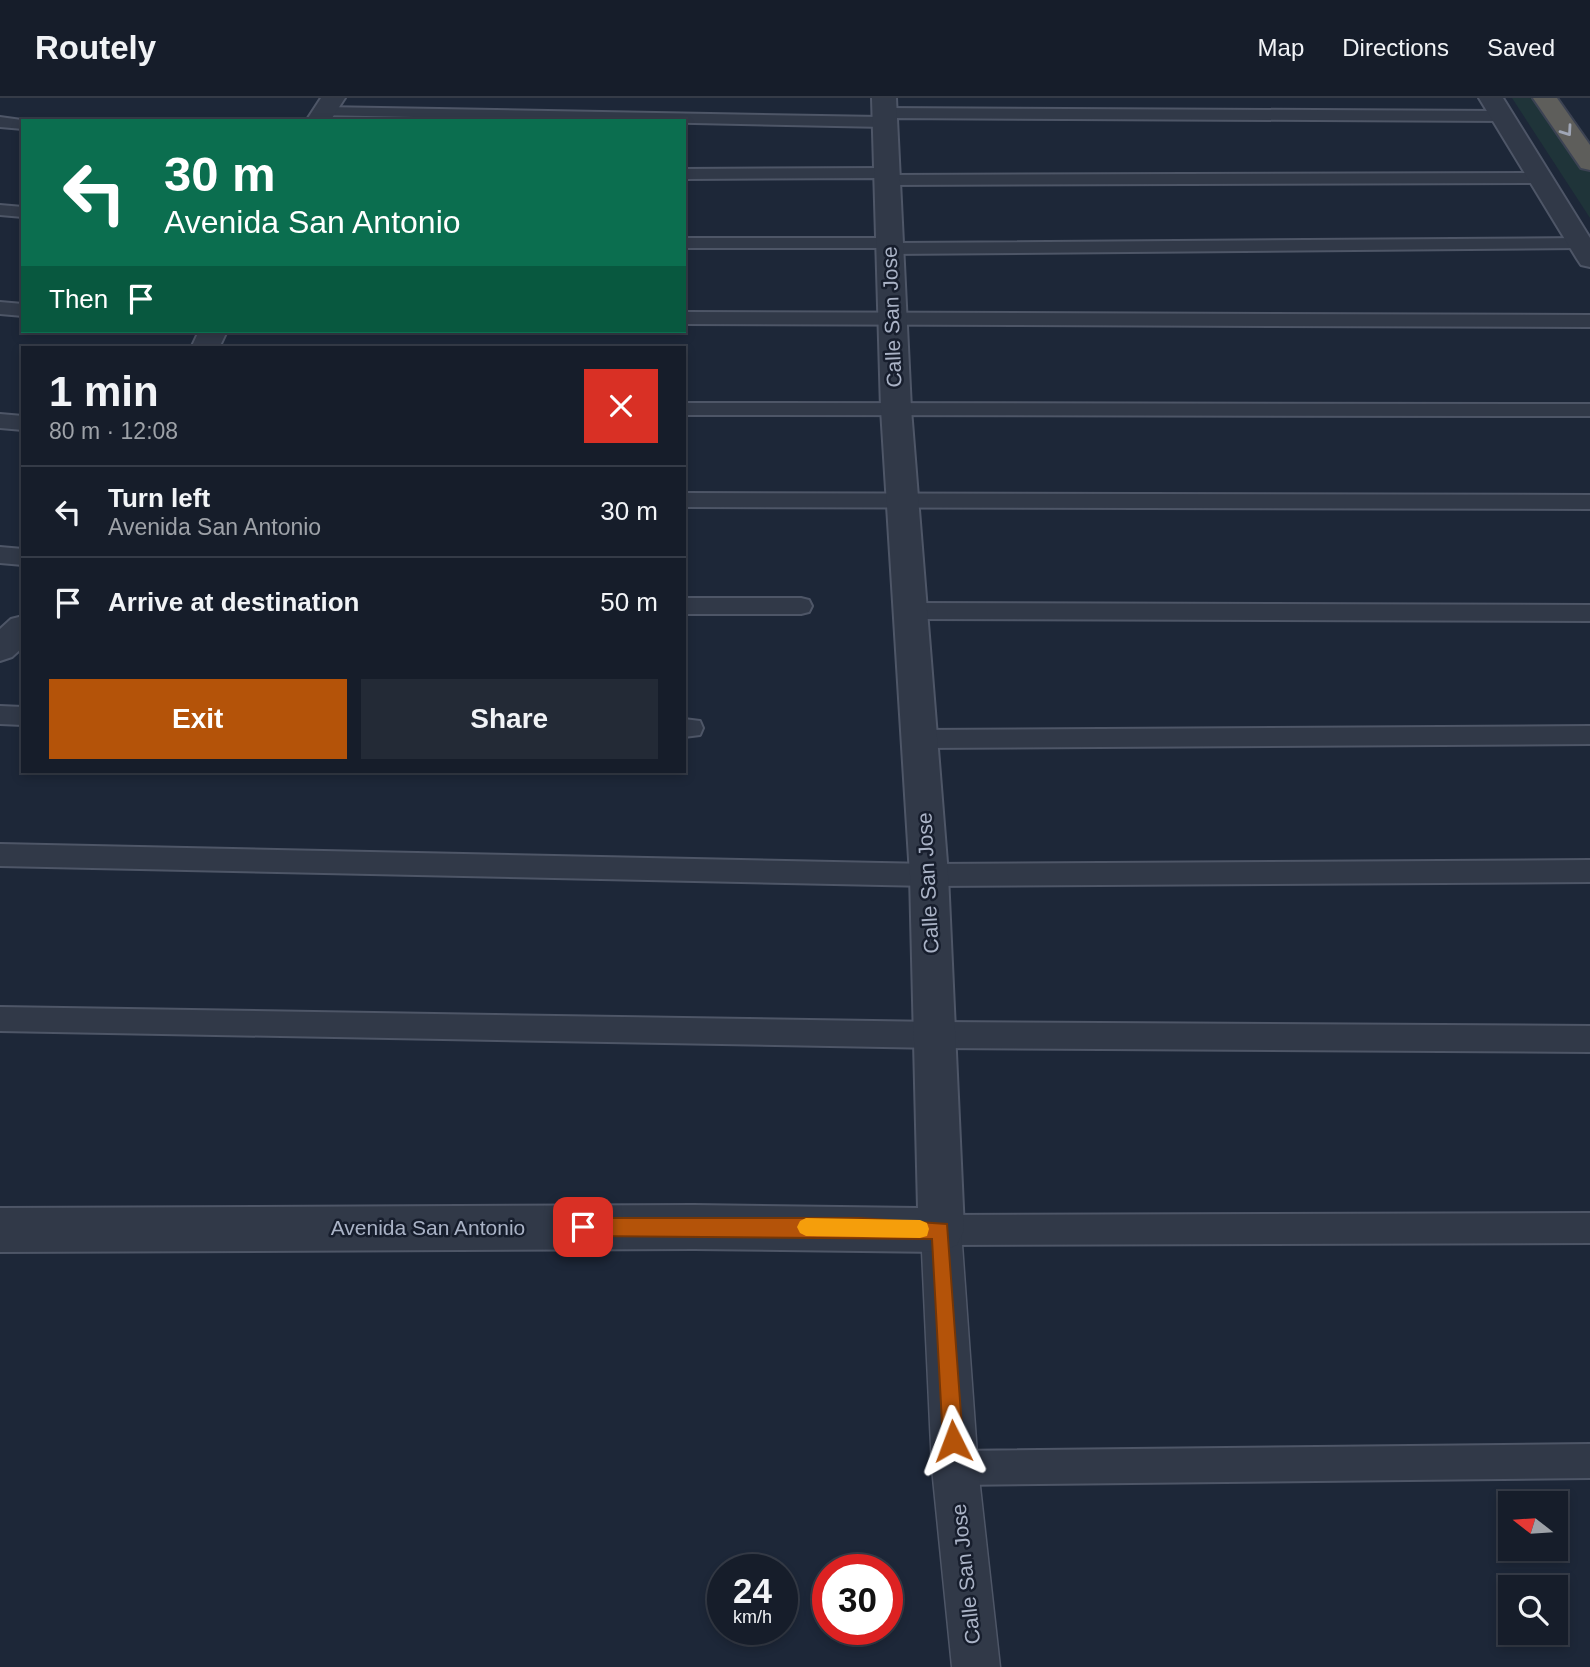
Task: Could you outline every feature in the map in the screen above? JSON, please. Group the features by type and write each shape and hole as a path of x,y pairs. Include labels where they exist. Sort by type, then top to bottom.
{"highway":[{"path":"1545,98 1590,163"}],"street":[{"path":"325,110 884,111 1497,107 1585,251"},
{"name":"Calle San Jose","path":"884,111 896,409 929,875 941,1230 955,1468 976,1667"},
{"path":"0,122 21,124"},
{"path":"686,174 1540,178"},
{"path":"0,210 21,212"},
{"path":"686,243 1585,251"},
{"path":"0,308 21,310"},
{"path":"686,318 1590,321"},
{"path":"686,409 1590,410"},
{"path":"0,421 21,422"},
{"path":"686,500 1590,502"},
{"path":"0,555 21,557"},
{"path":"686,606 802,606"},
{"path":"910,611 1590,613"},
{"path":"0,648 21,630"},
{"path":"0,715 21,716"},
{"path":"919,739 1590,735"},
{"path":"0,855 929,875 1590,871"},
{"path":"0,1019 936,1035 1590,1039"},
{"name":"Avenida San Antonio","path":"0,1230 694,1227 941,1230"},
{"path":"941,1230 1590,1228"},
{"path":"955,1468 1590,1461"}],"green space":[{"path":"1512,98 1547,98 1590,163 1590,218"}],"slow traffic":[{"path":"806,1227 920,1229"}],"route":[{"path":"583,1227 859,1227 941,1230 953,1441"}]}
